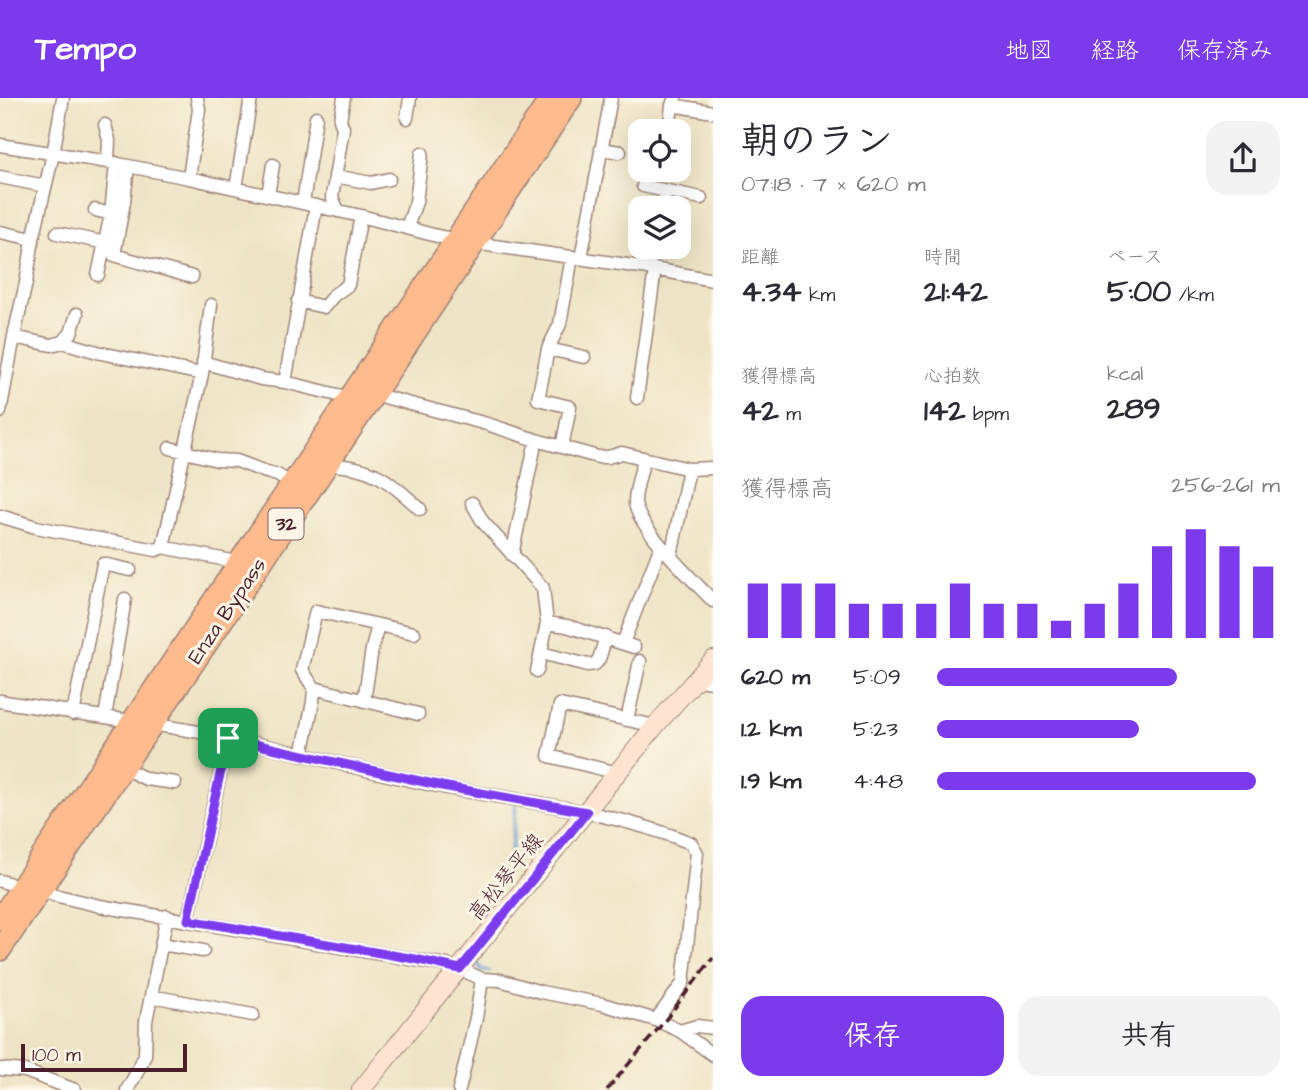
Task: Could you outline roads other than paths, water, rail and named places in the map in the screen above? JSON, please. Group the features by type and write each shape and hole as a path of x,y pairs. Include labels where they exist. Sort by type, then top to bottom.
{"highway":[{"name":"Enza Bypass","path":"0,919 10,886 142,723 327,465 373,394 551,98"},
{"name":"Enza Bypass","path":"0,950 122,767 142,723 241,563 350,398 571,98"},
{"path":"10,886 41,888"}],"main road":[{"name":"高松琴平線","path":"361,1090 655,726 705,681 713,660"}],"street":[{"path":"0,412 33,239 64,98"},
{"path":"189,178 199,109 197,98"},
{"path":"236,188 251,98"},
{"path":"338,211 332,197 343,128 340,120 344,98"},
{"path":"407,118 410,98"},
{"path":"562,447 570,407 538,399 548,349 560,324 611,98"},
{"path":"671,119 674,101 713,113"},
{"path":"285,382 310,204 317,117"},
{"path":"105,125 118,163 124,202 114,255 192,277"},
{"path":"0,145 118,163 310,204 465,241 713,280"},
{"path":"601,149 620,152"},
{"path":"407,227 416,202 422,153"},
{"path":"98,275 106,243 118,163"},
{"path":"268,195 273,165"},
{"path":"335,176 371,183 389,179"},
{"path":"0,177 45,186"},
{"path":"643,186 701,198"},
{"path":"665,196 666,191"},
{"path":"94,210 111,214"},
{"path":"298,301 324,307 348,285 361,216"},
{"path":"0,232 33,239"},
{"path":"57,233 106,243"},
{"path":"637,398 652,259"},
{"path":"163,547 180,476 177,450 202,368 211,305"},
{"path":"63,342 71,333 77,314"},
{"path":"0,328 51,345 63,342 101,353 285,382 350,398"},
{"path":"548,349 584,357"},
{"path":"373,394 598,457 622,453 688,469 713,468"},
{"path":"512,555 536,440"},
{"path":"177,450 216,460 237,461 277,475 293,484"},
{"path":"644,459 635,500 637,511 661,546 713,601"},
{"path":"327,465 348,465 387,480 420,509"},
{"path":"671,556 688,469"},
{"path":"472,503 483,522 544,588 547,623 537,671"},
{"path":"0,516 37,527 156,551 163,547 241,563"},
{"path":"547,623 567,625 629,645 661,546"},
{"path":"73,714 103,564 130,570"},
{"path":"105,717 125,599"},
{"path":"302,755 314,688 302,670 316,611 414,633"},
{"path":"364,701 378,625"},
{"path":"541,653 588,665 594,664 599,659 606,637"},
{"path":"627,720 640,661"},
{"path":"314,688 418,714"},
{"path":"0,701 228,738 442,786 587,812 691,843 697,853 684,983 656,1020"},
{"path":"618,773 549,756 560,705 655,726"},
{"path":"188,920 228,738"},
{"path":"122,767 146,779 174,783"},
{"path":"41,888 54,895 100,906 415,959 460,969 482,979 500,980 541,992 602,1004 656,1020 680,1031 713,1055"},
{"path":"127,1090 145,1055 146,1021 167,916"},
{"path":"161,944 203,951"},
{"path":"459,1090 482,979"},
{"path":"151,996 253,1015"},
{"path":"680,1031 697,1026 713,1028"},
{"path":"0,1069 25,1071 75,1090"}],"waterway":[{"path":"511,852 516,805"},
{"path":"477,963 482,970 489,971"}],"railway":[{"path":"607,1090 713,958"}]}
